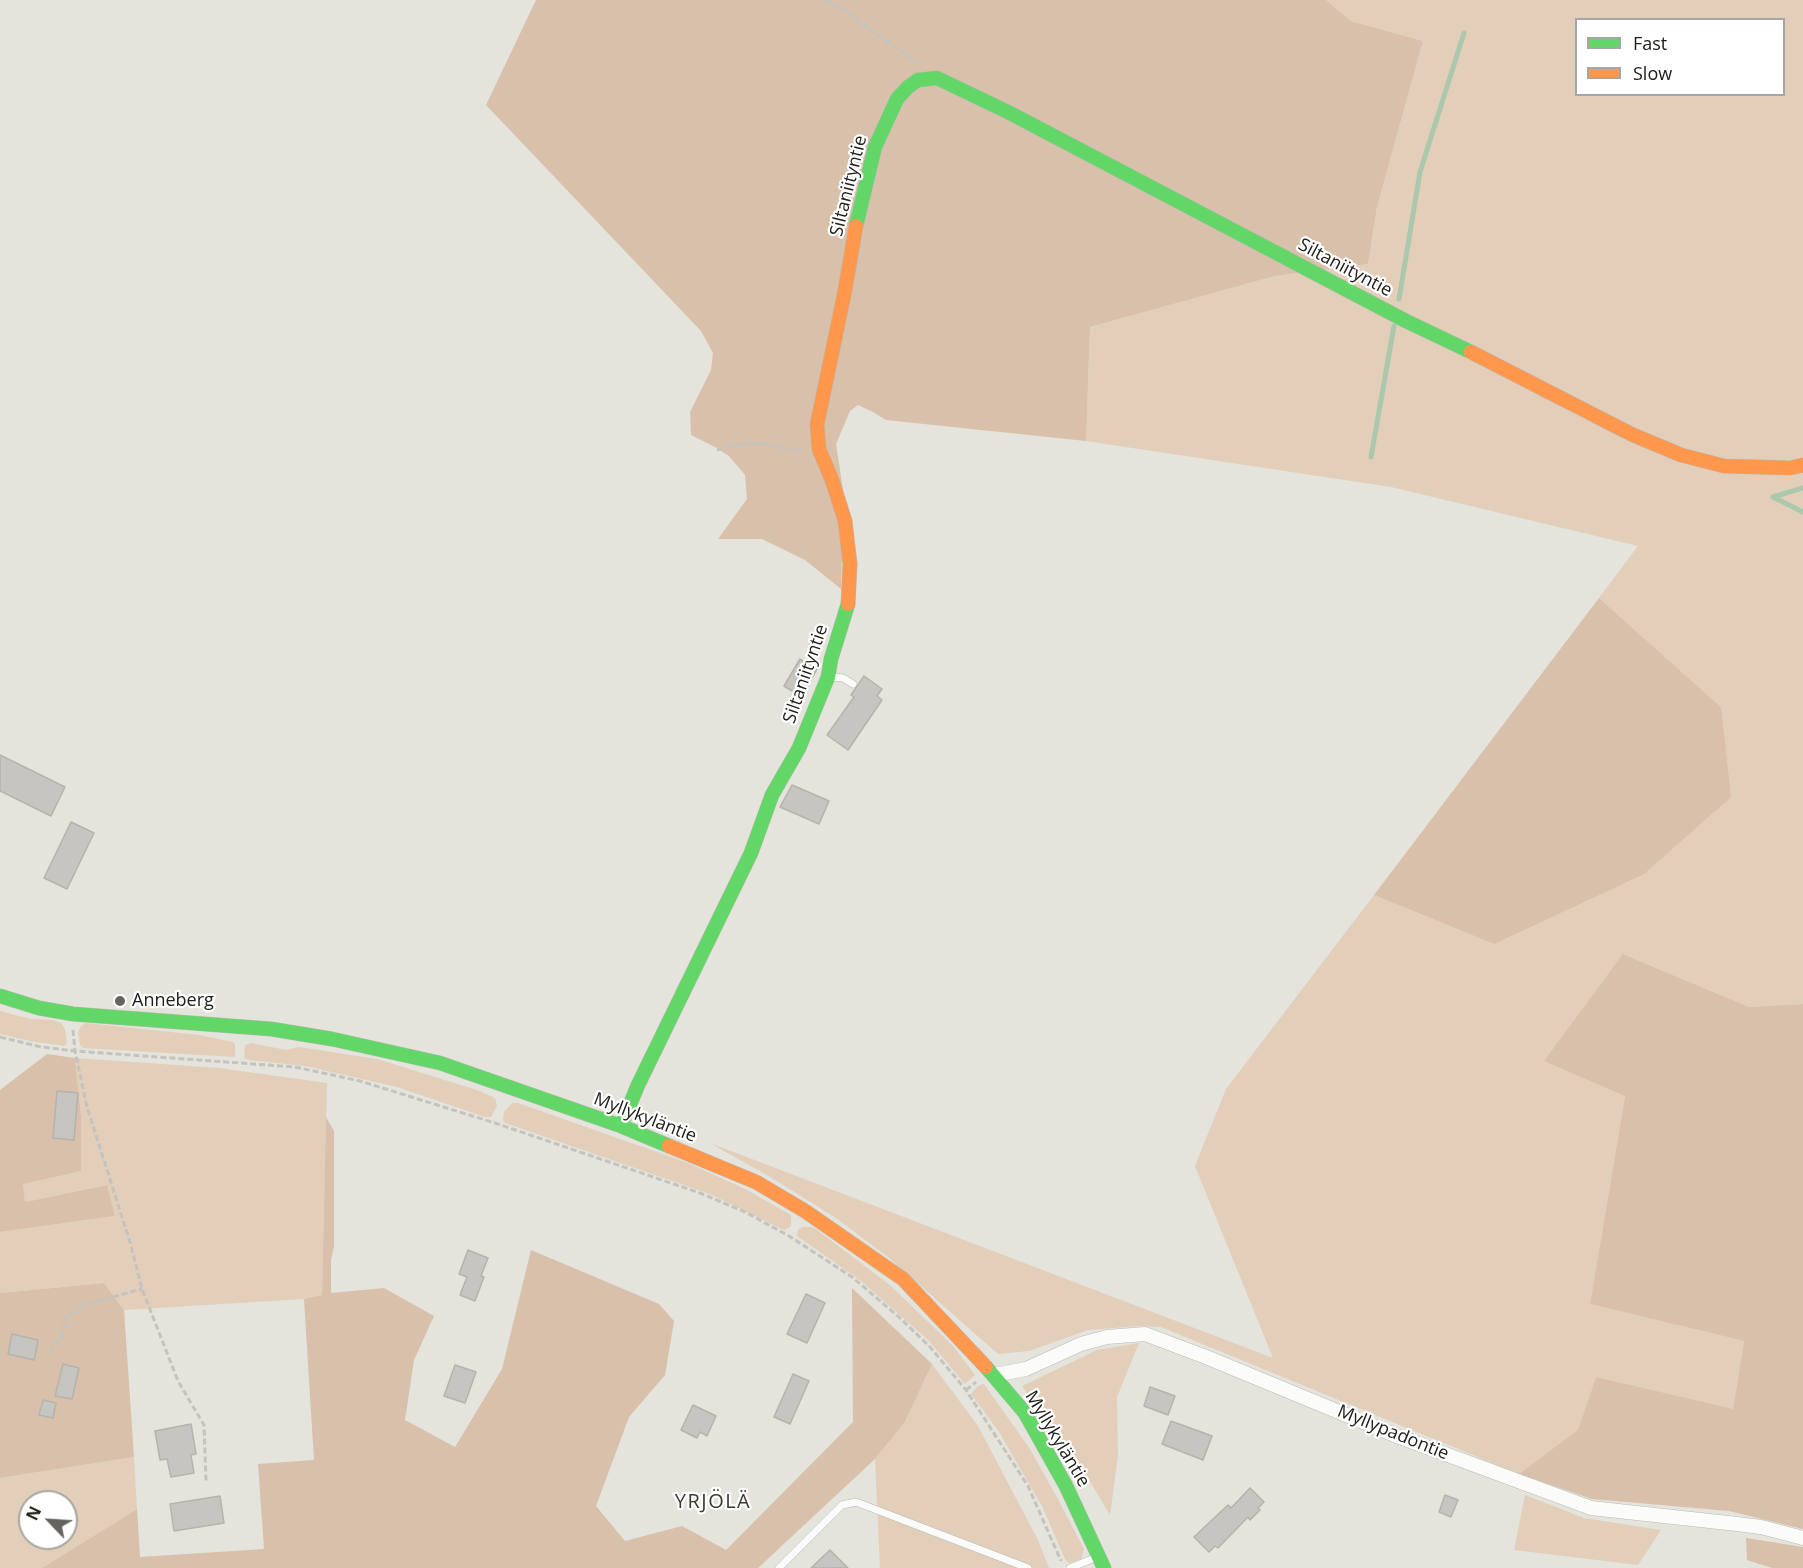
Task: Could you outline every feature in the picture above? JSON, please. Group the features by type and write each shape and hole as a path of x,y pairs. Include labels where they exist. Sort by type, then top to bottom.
{"street":[{"name":"Siltaniityntie","path":"621,1126 638,1085 751,853 772,795 800,748 828,677 831,659 848,607 850,564 845,521 819,449 817,425 860,207 875,147 897,99 918,80 937,78 1008,112 1406,321 1526,379 1631,434 1681,455 1724,466 1790,468 1803,465"},
{"name":"Myllykyläntie","path":"0,996 39,1008 72,1014 260,1028 332,1040 440,1063 621,1126 756,1182 805,1211 903,1279 993,1375 1025,1413 1066,1486 1102,1562"},
{"name":"Myllypadontie","path":"993,1375 1026,1369 1081,1344 1098,1339 1145,1334 1402,1438 1591,1508 1745,1525 1803,1538"}],"lane":[{"path":"828,677 843,678 853,684"},
{"path":"779,1568 842,1504 856,1502 1028,1568"},
{"path":"1070,1568 1102,1562"}],"path":[{"path":"825,0 843,9 937,78"},
{"path":"717,450 734,445 757,443 804,451 819,449"},
{"path":"72,1014 75,1051 87,1107 130,1242 142,1289 178,1382 204,1425 206,1480"},
{"path":"0,1037 41,1047 75,1051 295,1067 360,1081 495,1123 690,1190 745,1212 789,1236 852,1277 930,1347 966,1390 1028,1486 1064,1568"},
{"path":"50,1351 61,1338 66,1318 86,1304 142,1289"}],"shaded area":[{"path":"536,0 1326,0 1351,21 1423,41 1377,207 1368,264 1275,276 1090,327 1086,441 886,420 858,405 850,411 836,444 844,496 841,589 805,560 762,539 718,539 747,499 745,475 729,456 691,435 690,412 711,370 713,353 701,331 486,105"},
{"path":"1326,0 1803,0 1803,1004 1749,1007 1623,954 1625,1096 1590,1304 1744,1341 1733,1410 1596,1377 1578,1431 1519,1474 1161,1327 1139,1326 1088,1330 1029,1351 998,1354 888,1257 836,1218 710,1143 1273,1358 1195,1166 1226,1089 1374,895 1494,944 1721,707 1599,598 1638,546 1391,487 1086,441 1090,327 1275,276 1368,264 1377,207 1423,41 1351,21"},
{"path":"1599,598 1721,707 1731,797 1644,874 1494,944 1374,895"},
{"path":"1623,954 1749,1007 1803,1004 1803,1529 1729,1511 1592,1499 1519,1474 1578,1430 1596,1377 1733,1409 1744,1341 1590,1304 1625,1096 1544,1061"},
{"path":"0,1011 31,1019 53,1020 61,1023 65,1029 67,1043 64,1046 0,1034"},
{"path":"86,1023 199,1035 233,1042 235,1057 83,1048 80,1045 78,1032"},
{"path":"251,1043 286,1050 299,1047 377,1059 477,1090 495,1098 497,1106 491,1117 485,1117 397,1087 305,1066 249,1060 244,1058 245,1045"},
{"path":"47,1054 75,1058 81,1114 81,1171 23,1184 25,1202 107,1185 115,1216 0,1232 0,1090"},
{"path":"75,1058 219,1068 327,1083 322,1295 304,1299 124,1310 104,1283 0,1293 0,1232 115,1216 106,1185 25,1202 22,1184 81,1170 81,1114"},
{"path":"512,1103 518,1103 688,1163 745,1189 791,1215 790,1227 784,1230 710,1194 505,1123 504,1112"},
{"path":"326,1117 334,1131 334,1246 331,1260 331,1293 384,1288 434,1316 414,1360 405,1420 455,1447 502,1369 531,1250 659,1304 674,1321 665,1375 629,1417 596,1506 625,1541 682,1526 726,1550 853,1422 852,1288 932,1364 905,1422 875,1459 758,1568 42,1568 71,1550 78,1550 78,1546 137,1509 140,1557 264,1549 258,1464 314,1460 304,1299 322,1295"},
{"path":"802,1227 816,1229 891,1286 954,1347 975,1375 965,1384 927,1339 861,1281 797,1236 798,1230"},
{"path":"104,1283 124,1310 134,1457 0,1478 0,1293"},
{"path":"1139,1343 1117,1397 1118,1456 1110,1515 1083,1470 1022,1386 1097,1350"},
{"path":"932,1364 978,1426 1038,1540 1049,1568 880,1568 875,1459 905,1422"},
{"path":"984,1384 1030,1449 1060,1503 1084,1549 1081,1559 1069,1563 1065,1559 1042,1506 999,1432 971,1394 978,1386"},
{"path":"134,1457 137,1509 78,1546 78,1490 18,1490 18,1550 71,1550 42,1568 0,1568 0,1478"},
{"path":"1525,1495 1584,1518 1661,1530 1638,1565 1514,1550"},
{"path":"1746,1538 1803,1547 1803,1568 1772,1568 1747,1560"}],"building":[{"path":"800,659 817,669 802,697 784,686"},
{"path":"864,676 882,689 877,696 882,700 848,750 827,735 854,697 851,695"},
{"path":"0,755 65,787 51,816 0,791"},
{"path":"792,785 829,801 819,824 780,807"},
{"path":"71,822 94,833 67,889 44,878"},
{"path":"57,1091 78,1093 74,1140 53,1138"},
{"path":"468,1250 488,1258 475,1301 460,1295 467,1277 459,1274"},
{"path":"806,1294 825,1303 807,1343 787,1334"},
{"path":"12,1334 38,1340 34,1360 8,1354"},
{"path":"63,1364 79,1368 72,1399 55,1396"},
{"path":"455,1365 476,1372 465,1403 444,1396"},
{"path":"793,1374 809,1381 790,1424 774,1417"},
{"path":"1150,1387 1175,1396 1168,1415 1144,1406"},
{"path":"43,1400 56,1403 53,1418 39,1415"},
{"path":"693,1405 716,1416 707,1436 700,1432 697,1438 681,1430"},
{"path":"1171,1421 1212,1436 1203,1460 1162,1444"},
{"path":"191,1424 196,1454 191,1455 194,1473 171,1477 167,1459 160,1460 155,1431"},
{"path":"1250,1488 1264,1502 1258,1508 1260,1510 1250,1520 1248,1517 1218,1548 1215,1546 1209,1552 1194,1537 1228,1505 1231,1508"},
{"path":"1445,1495 1458,1500 1451,1517 1439,1512"},
{"path":"220,1496 224,1523 174,1531 170,1504"},
{"path":"830,1550 848,1568 811,1568"}],"waterway":[{"path":"1399,299 1420,172 1464,33"},
{"path":"1371,457 1394,326"},
{"path":"1803,488 1773,497 1803,512"}],"traffic: fast":[{"path":"856,226 875,147 897,99 918,80 937,78 1008,112 1406,321 1471,352"},
{"path":"621,1126 638,1085 751,853 772,795 799,748 828,677 831,659 848,604"},
{"path":"0,996 39,1008 73,1014 271,1029 332,1039 440,1063 621,1126 669,1146"},
{"path":"986,1367 1025,1413 1066,1486 1104,1568"}],"traffic: slow":[{"path":"848,604 850,564 845,521 819,449 817,425 856,226"},
{"path":"1471,352 1631,434 1681,455 1724,466 1790,468 1803,465"},
{"path":"669,1146 756,1182 805,1211 903,1279 986,1367"}],"place":[{"name":"Anneberg","path":"120,1001"}],"district":[{"name":"YRJÖLÄ","path":"713,1502"}]}
